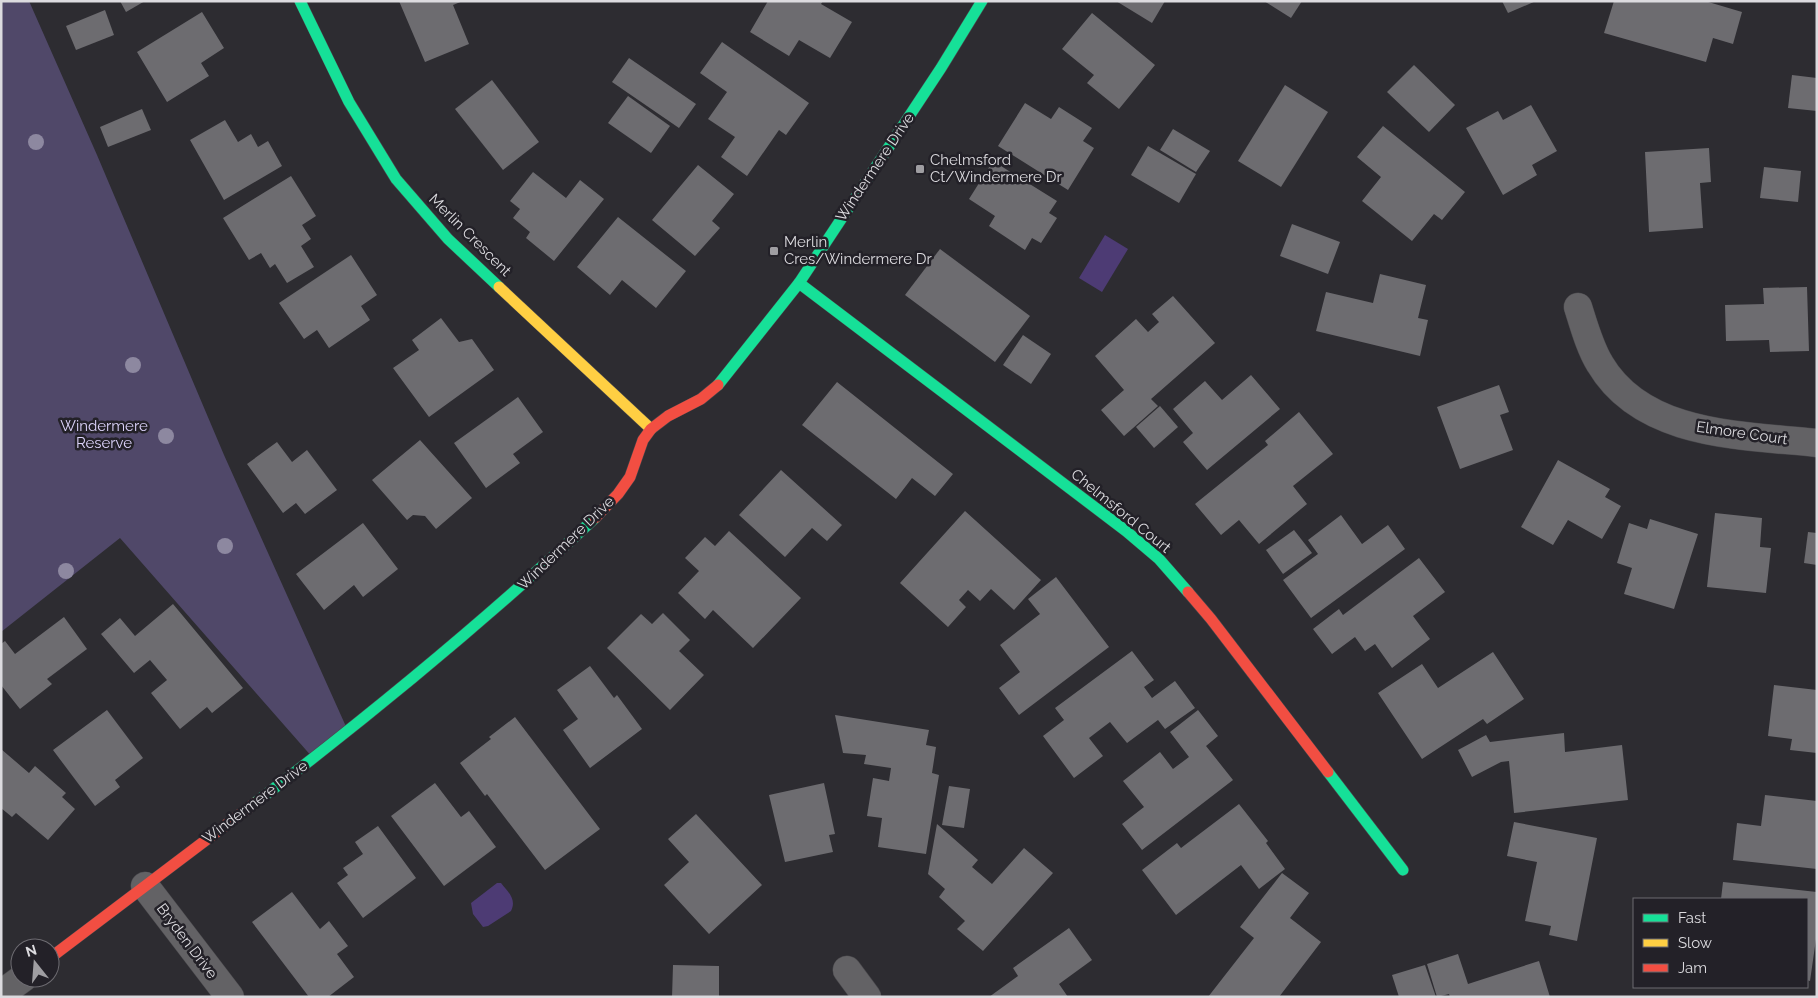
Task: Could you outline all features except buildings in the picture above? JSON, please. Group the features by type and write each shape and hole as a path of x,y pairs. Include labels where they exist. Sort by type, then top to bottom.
{"street":[{"name":"Merlin Crescent","path":"300,1 349,102 396,179 448,239 651,429"},
{"name":"Windermere Drive","path":"60,950 446,654 602,512 630,476 636,464 639,447 651,429 662,420 703,398 718,385 799,283 941,68 982,1"},
{"name":"Chelmsford Court","path":"799,283 1126,531 1159,559 1211,619 1403,870"},
{"name":"Elmore Court","path":"1578,307 1599,363 1613,384 1634,401 1672,422 1702,430 1817,443"},
{"name":"Bryden Drive","path":"145,886 230,997"},
{"path":"847,970 867,997"}],"green space":[{"name":"Windermere Reserve","path":"1,1 29,1 97,155 224,455 348,731 313,758 120,538 1,632"}],"shaded area":[{"path":"1105,235 1128,249 1102,292 1079,278"},
{"path":"497,883 501,883 509,893 513,907 511,911 488,926 483,927 473,914 471,903"}],"traffic: fast":[{"path":"300,1 349,102 396,179 448,239 499,287"},
{"path":"718,385 799,283 941,68 982,1"},
{"path":"799,283 1126,531 1159,559 1188,592"},
{"path":"255,803 429,665 595,518"},
{"path":"1328,772 1403,870"}],"traffic: slow":[{"path":"499,287 651,429"}],"traffic: jam":[{"path":"595,518 618,494 630,477 643,440 651,429 668,416 701,399 718,385"},
{"path":"1188,592 1211,619 1328,772"},
{"path":"60,950 255,803"}],"place":[{"name":"Chelmsford Ct/Windermere Dr","path":"920,169"},
{"name":"Merlin Cres/Windermere Dr","path":"774,251"}]}
